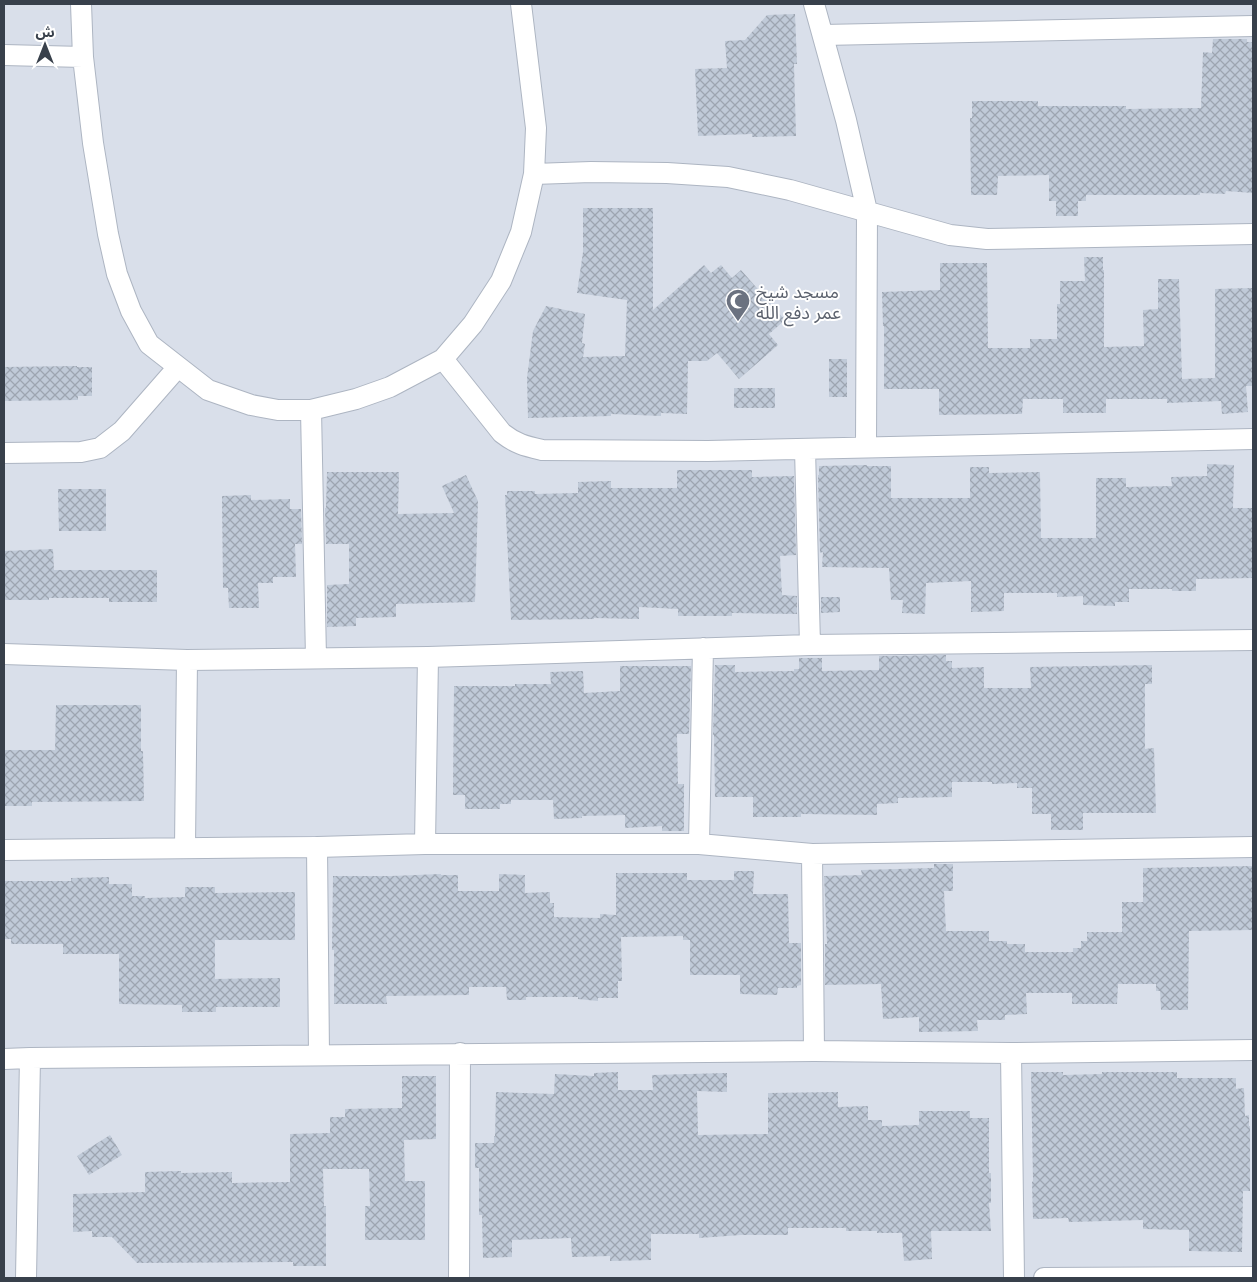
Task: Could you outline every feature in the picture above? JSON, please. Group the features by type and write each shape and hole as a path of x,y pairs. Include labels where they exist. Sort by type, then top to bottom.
{"street":[{"path":"81,4 83,57 93,143 108,234 117,274 131,311 149,344 208,390 251,405 278,410 311,410 356,399 390,387 443,359 473,324 500,281 521,232 534,174 536,128 521,4"},
{"path":"814,4 846,120 867,211 866,447"},
{"path":"823,35 1253,26"},
{"path":"4,55 83,57"},
{"path":"534,174 591,172 667,173 728,177 790,190 950,235 987,239 1253,234"},
{"path":"443,359 502,433 523,446 542,450 708,451 1253,439"},
{"path":"4,453 81,452 100,448 122,431 178,366"},
{"path":"311,410 316,658"},
{"path":"805,449 810,645"},
{"path":"4,654 187,660 428,657 810,645 1253,640"},
{"path":"698,844 703,648"},
{"path":"426,844 428,657"},
{"path":"185,847 187,660"},
{"path":"4,850 426,844 698,844 812,854 1253,847"},
{"path":"317,847 319,1055"},
{"path":"812,854 814,1051"},
{"path":"4,1059 460,1053 814,1051 1011,1053 1253,1050"},
{"path":"458,1278 460,1053"},
{"path":"1011,1053 1014,1278"},
{"path":"26,1278 30,1058"},
{"path":"1044,1278 1253,1277"}],"shaded area":[{"path":"4,4 1253,4 1253,1278 4,1278"}],"building":[{"path":"795,14 797,64 794,64 796,136 752,137 752,134 698,136 695,69 727,68 725,41 745,40 767,15"},
{"path":"1213,39 1247,39 1247,42 1253,42 1253,193 1226,191 1225,194 1200,193 1200,195 1086,195 1086,201 1078,201 1078,216 1056,216 1056,201 1049,201 1049,175 998,176 997,195 971,195 970,118 972,118 972,101 1038,101 1038,106 1126,106 1126,109 1201,108 1203,52 1212,53"},
{"path":"583,208 653,208 653,310 704,265 711,273 721,265 732,278 741,270 785,320 769,334 778,345 739,379 717,353 707,361 688,361 687,414 661,413 661,416 611,414 611,416 528,418 527,378 533,331 546,306 585,314 582,343 585,344 583,357 625,356 627,300 577,293 583,252"},
{"path":"1084,257 1103,257 1104,347 1144,346 1143,310 1158,309 1158,279 1179,279 1182,379 1215,378 1215,289 1253,288 1253,386 1246,386 1248,412 1222,414 1221,401 1167,403 1167,399 1106,399 1106,413 1063,413 1063,399 1023,399 1022,414 939,415 939,389 884,389 882,292 940,290 940,263 987,263 988,348 1030,348 1030,339 1057,339 1057,304 1060,304 1060,281 1085,281"},
{"path":"829,359 847,359 847,397 829,397"},
{"path":"4,367 92,367 92,396 78,396 78,400 4,401"},
{"path":"734,388 775,388 775,408 734,408"},
{"path":"1207,464 1234,465 1233,508 1253,508 1253,578 1196,579 1196,591 1129,589 1129,602 1115,602 1115,606 1083,605 1083,596 1057,597 1057,593 1004,593 1004,611 971,612 971,581 926,583 925,614 902,613 903,600 891,600 889,568 822,567 823,552 820,553 819,466 891,466 891,498 970,498 970,467 989,467 989,473 1040,472 1041,538 1096,538 1096,478 1126,478 1126,487 1172,486 1171,477 1207,476"},
{"path":"677,470 752,470 752,477 794,476 796,555 780,556 782,595 797,596 797,614 732,613 732,616 678,616 678,609 639,607 639,619 511,620 505,495 507,495 507,491 535,491 535,494 578,493 578,482 611,481 611,488 677,488"},
{"path":"327,472 399,472 398,514 454,513 442,486 466,475 478,501 475,602 396,604 396,617 356,618 356,626 327,627 327,585 349,584 349,544 326,544"},
{"path":"58,489 106,489 106,531 59,531"},
{"path":"251,495 251,500 290,499 290,509 301,509 302,544 295,544 296,577 273,577 273,583 258,583 259,608 229,608 228,588 223,588 222,496"},
{"path":"53,549 54,570 157,570 157,602 109,602 109,598 4,600 4,551"},
{"path":"821,597 840,597 840,612 821,613"},
{"path":"946,655 946,661 952,661 952,668 984,667 984,688 1031,688 1030,667 1152,665 1152,684 1145,684 1145,749 1154,748 1156,813 1083,813 1083,830 1051,830 1051,814 1032,814 1032,788 1017,788 1017,783 992,784 992,782 952,782 952,797 898,798 898,803 877,804 877,815 801,814 801,817 753,817 753,797 715,797 713,735 715,665 735,665 735,672 794,671 794,669 799,669 799,658 822,658 822,671 879,670 879,656"},
{"path":"620,666 691,666 689,734 677,734 678,784 684,784 684,831 662,831 662,826 625,828 625,815 554,819 553,800 511,800 511,804 500,804 500,809 465,809 465,795 453,795 454,686 551,684 550,672 583,671 584,693 620,691"},
{"path":"56,705 141,705 144,801 32,802 32,806 5,806 5,750 55,750"},
{"path":"934,864 953,864 953,891 944,891 946,931 989,931 989,941 1025,944 1025,952 1073,952 1073,948 1081,948 1081,941 1087,941 1087,932 1122,932 1122,902 1143,902 1143,868 1253,866 1253,930 1189,931 1188,1010 1161,1010 1160,991 1156,991 1156,984 1118,984 1117,1004 1072,1004 1072,993 1026,993 1027,1014 1005,1015 1005,1020 977,1020 978,1031 919,1032 919,1017 883,1019 881,984 825,985 825,944 827,944 824,876 862,875 861,870 934,868"},
{"path":"734,871 754,871 753,894 788,894 789,943 801,943 801,985 797,986 797,988 778,988 777,995 740,994 740,975 690,975 690,940 683,940 683,936 621,937 622,981 618,981 618,998 598,998 598,1001 578,999 578,997 526,997 526,1000 507,1000 506,987 469,987 469,995 386,996 387,1004 334,1004 334,950 332,950 333,876 458,875 458,891 499,891 499,874 525,875 525,893 550,892 550,903 554,903 554,917 600,918 600,914 616,915 616,873 687,873 687,880 734,880"},
{"path":"109,877 109,884 132,884 132,896 145,896 145,898 185,897 185,887 215,887 215,893 295,892 295,940 215,940 215,979 280,978 280,1007 216,1007 216,1012 182,1012 182,1005 119,1004 119,954 63,954 63,944 11,944 11,939 4,939 4,881 71,881 71,878"},
{"path":"618,1072 618,1090 653,1090 652,1075 727,1073 727,1092 697,1091 698,1135 768,1134 768,1093 838,1092 838,1107 868,1106 868,1120 882,1120 882,1126 919,1125 919,1111 970,1111 970,1118 989,1118 991,1203 989,1203 991,1231 931,1231 932,1259 904,1261 902,1233 846,1231 846,1228 788,1228 788,1235 741,1235 699,1238 699,1234 651,1234 651,1260 610,1261 610,1256 572,1257 571,1238 512,1240 512,1257 483,1258 482,1215 479,1215 479,1168 475,1168 475,1143 494,1143 496,1092 554,1094 555,1074 594,1076 594,1073"},
{"path":"1031,1072 1063,1072 1063,1075 1102,1074 1102,1072 1177,1072 1177,1078 1236,1078 1236,1089 1244,1088 1245,1116 1249,1115 1250,1126 1250,1191 1243,1191 1242,1252 1189,1251 1189,1230 1143,1229 1143,1220 1069,1222 1068,1218 1033,1219"},
{"path":"402,1076 436,1076 436,1139 404,1140 405,1181 425,1181 425,1240 365,1240 365,1206 370,1206 369,1169 323,1169 324,1206 326,1206 326,1266 293,1266 293,1262 137,1263 112,1237 92,1237 92,1231 73,1232 73,1194 145,1192 145,1172 232,1172 232,1183 290,1182 290,1134 330,1133 330,1117 345,1117 345,1109 402,1108"},
{"path":"110,1135 122,1155 89,1175 77,1156"}],"place":[{"name":"مسجد شيخ عمر دفع الله","path":"738,322"}]}
